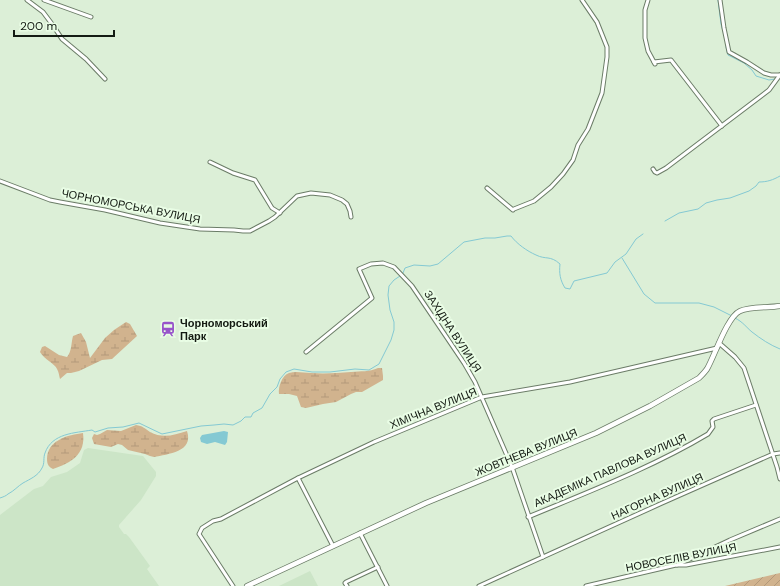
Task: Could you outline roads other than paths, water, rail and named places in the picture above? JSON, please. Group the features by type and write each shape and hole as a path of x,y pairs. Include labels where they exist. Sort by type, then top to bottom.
{"main road":[{"name":"ЖОВТНЕВА ВУЛИЦЯ","path":"247,586 255,585 360,533 433,500 596,433 643,409 699,378 706,371 733,317 739,311 744,309 780,306"}],"street":[{"path":"27,0 43,12 62,39 86,59 105,79"},
{"path":"44,0 91,16"},
{"path":"486,188 512,210 534,201 558,180 573,160 578,145 588,129 602,93 607,57 607,47 597,22 582,0"},
{"path":"648,0 645,10 645,38 648,51 655,63 671,60 722,126"},
{"path":"653,169 655,172 659,173 769,90 780,76 764,73 729,52 720,0"},
{"path":"210,162 233,173 255,180 272,208 280,213"},
{"name":"ЧОРНОМОРСЬКА ВУЛИЦЯ","path":"0,181 55,201 105,210 160,223 200,229 248,231 269,222 297,196 311,193 330,195 342,200 347,204 351,217"},
{"name":"ЗАХІДНА ВУЛИЦЯ","path":"306,352 372,298 359,269 371,264 383,263 394,267 412,286 464,363 475,382 512,467 542,557"},
{"path":"718,345 735,357 744,368 780,479"},
{"name":"ХІМІЧНА ВУЛИЦЯ","path":"233,586 199,534 202,528 298,478 374,442 482,398 570,382 718,345"},
{"name":"АКАДЕМІКА ПАВЛОВА ВУЛИЦЯ","path":"528,517 652,464 708,434 713,427 712,421 714,419 756,405"},
{"name":"НАГОРНА ВУЛИЦЯ","path":"479,586 653,507 773,454 780,453"},
{"path":"298,478 333,546"},
{"path":"676,565 780,519"},
{"path":"360,533 387,586"},
{"name":"НОВОСЕЛІВ ВУЛИЦЯ","path":"586,586 676,565 686,565 780,546"},
{"path":"347,586 345,583 346,582 378,567"}],"water":[{"path":"224,431 228,432 227,442 225,445 215,442 207,444 201,442 200,438 202,435"}],"waterway":[{"path":"718,0 721,24 725,38"},
{"path":"726,47 728,55 744,63 756,76 769,80 775,79"},
{"path":"665,221 679,213 698,209 706,203 730,198 749,191 759,182 765,182 780,176"},
{"path":"403,273 405,268 414,265 430,266 438,264 464,242 485,238 511,236 529,251 539,256 557,261 560,264 562,282 565,288 570,289 574,281 607,273 615,262 626,254 636,239 643,234"},
{"path":"622,258 644,294 655,303 699,303 714,307 732,316"},
{"path":"0,498 34,477 43,466 44,455 48,446 53,441 65,435 92,430 95,432 108,428 123,427 139,423 162,434 201,426 224,424 233,425 245,417 251,417 253,413 262,408 286,372 294,369 312,372 330,372 355,369 369,370 379,364 391,340 394,330 394,322 390,310 388,295 389,286 400,276"},
{"path":"735,318 762,339 780,349"}],"place":[{"name":"Чорноморський Парк","path":"168,329"}]}
